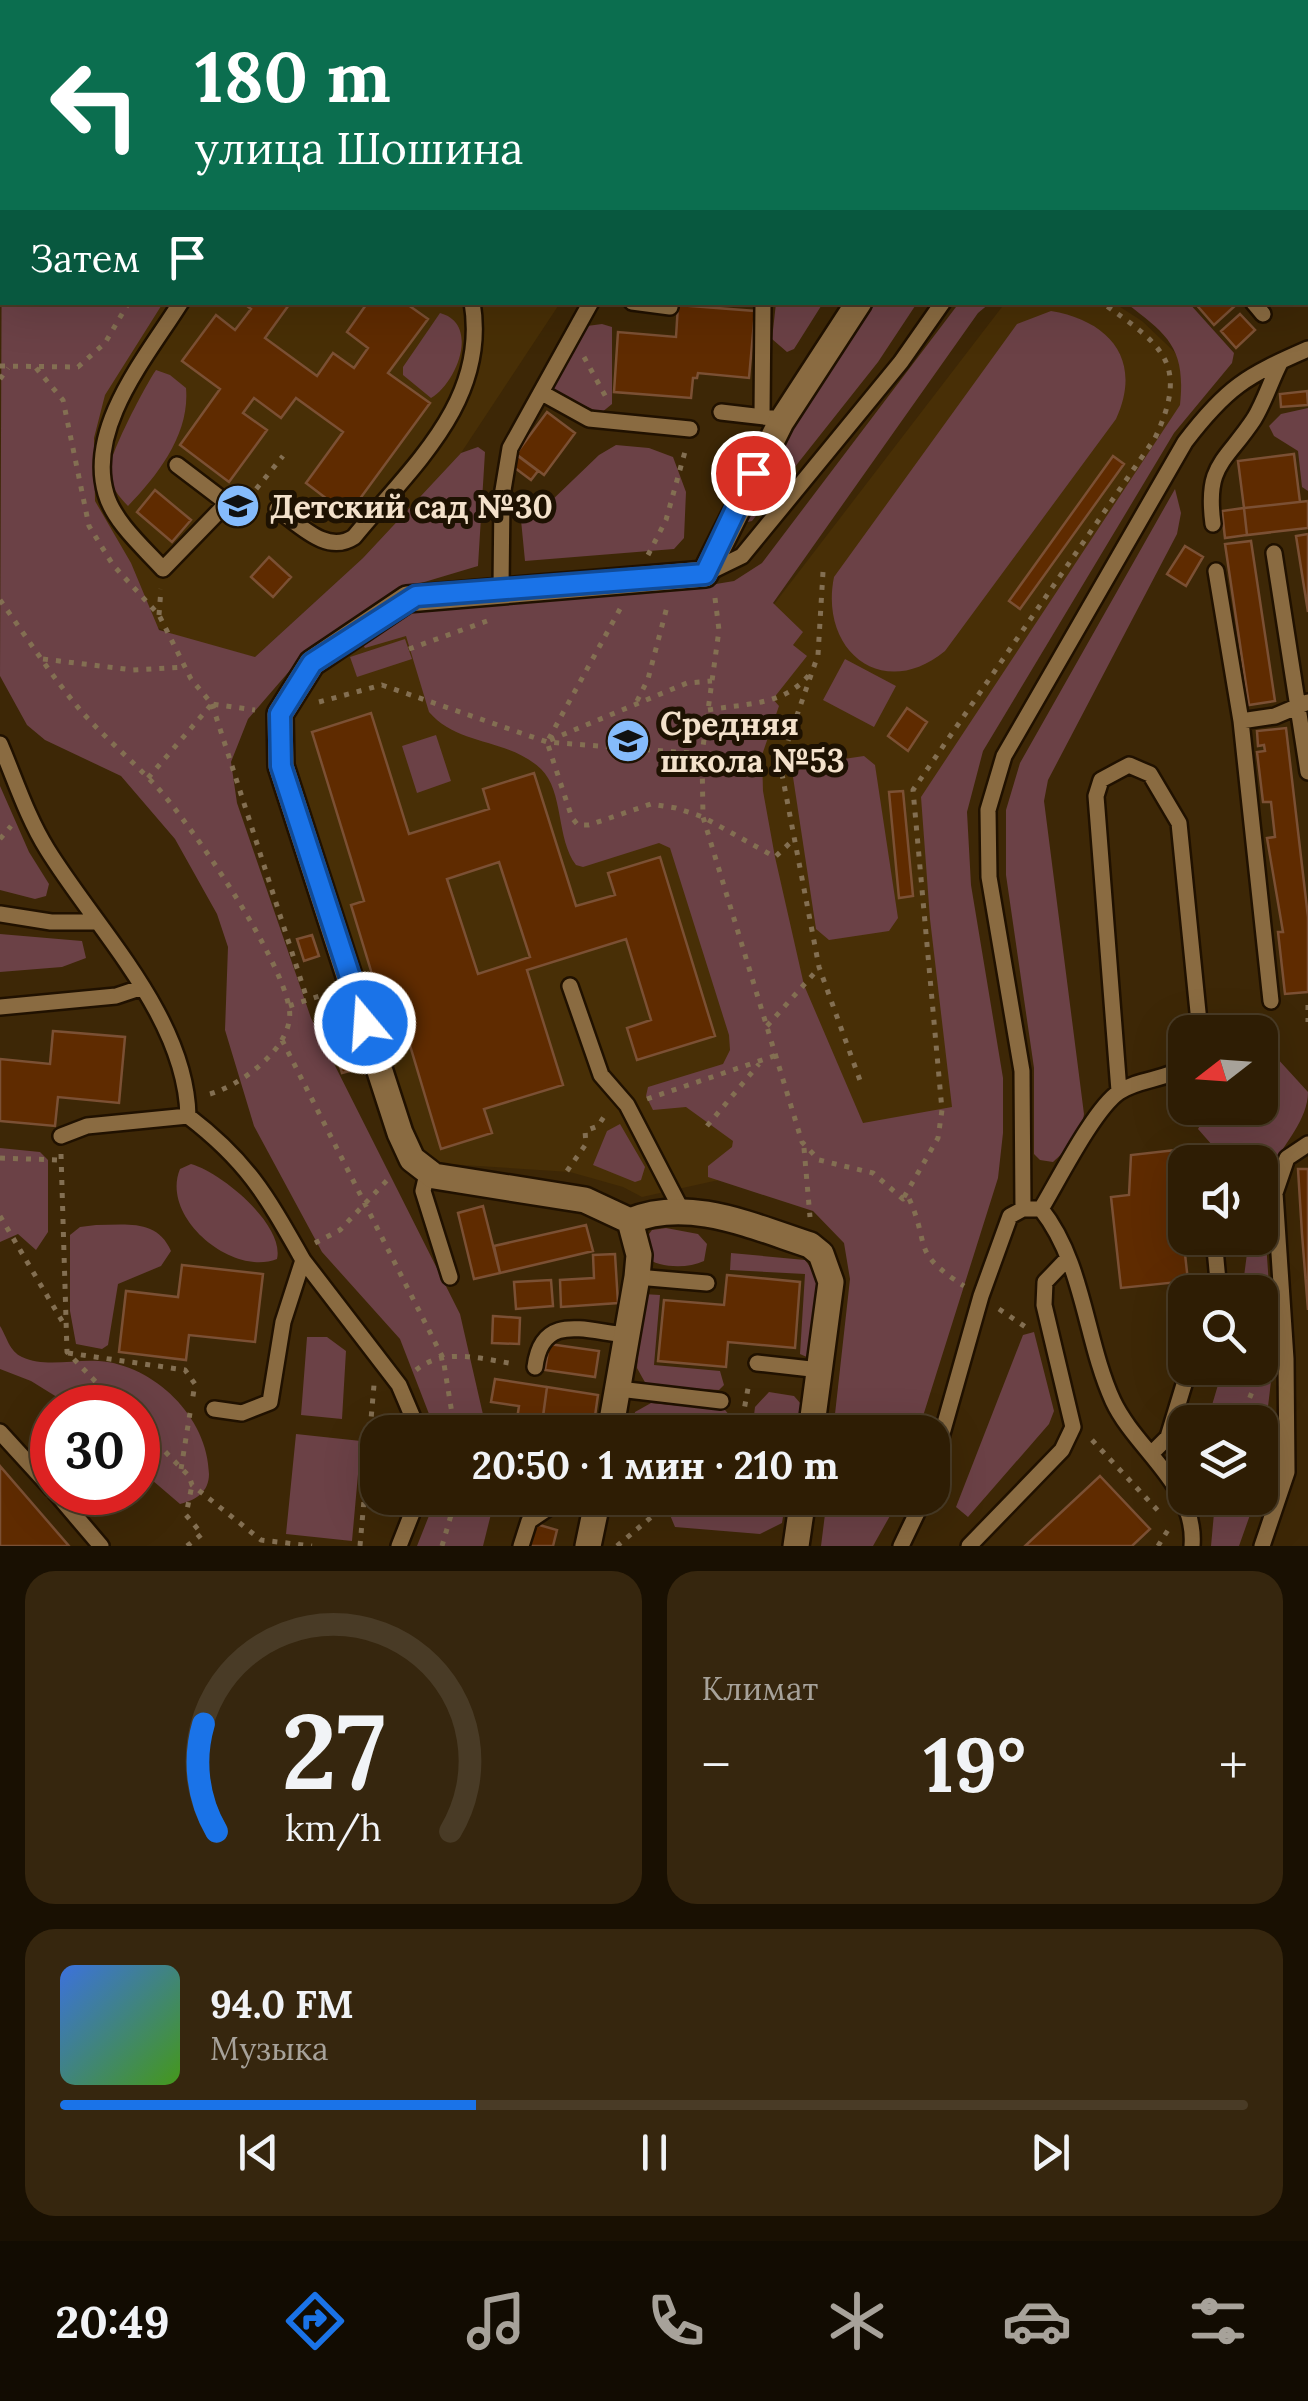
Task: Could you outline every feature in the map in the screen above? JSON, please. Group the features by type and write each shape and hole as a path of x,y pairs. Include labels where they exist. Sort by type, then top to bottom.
{"street":[{"path":"814,1415 831,1282 821,1254 810,1245 732,1220 682,1212 630,1221 585,1200 419,1166 353,986 281,766 280,714 318,657 407,599 502,588 636,582 705,574 771,418 857,305"},
{"path":"614,1415 638,1277 639,1255 630,1221"},
{"path":"588,1546 594,1515"},
{"path":"796,1546 801,1515"}],"lane":[{"path":"176,465 227,503 162,569 126,529 106,496 103,457 120,401 179,305"},
{"path":"277,509 324,542 345,543 354,537 452,416 473,370 476,328 472,305"},
{"path":"502,588 505,464 589,305"},
{"path":"655,305 670,307"},
{"path":"721,412 771,418 762,305"},
{"path":"705,574 742,556 900,362 941,305"},
{"path":"1023,1209 1022,1071 989,876 988,810 1004,756 1185,442 1211,408 1247,376 1308,349"},
{"path":"1214,524 1209,494 1216,464 1252,421 1280,361"},
{"path":"542,394 589,419 690,429"},
{"path":"1274,553 1304,704 1308,772"},
{"path":"1216,571 1240,720 1270,1001"},
{"path":"1240,720 1275,716 1304,704"},
{"path":"0,744 44,845 162,1019 182,1065 188,1116"},
{"path":"1120,1092 1096,796 1101,780 1129,765 1150,774 1179,823 1198,1015"},
{"path":"0,914 51,922 98,922"},
{"path":"570,986 601,1075 628,1105 682,1212"},
{"path":"0,1007 116,996 140,988"},
{"path":"1041,1209 1088,1130 1120,1092 1168,1077"},
{"path":"61,1136 87,1126 188,1116 236,1154 262,1187 301,1256 399,1385 412,1415"},
{"path":"1262,1546 1287,1472 1286,1360 1275,1193 1287,1158 1308,1144"},
{"path":"419,1166 450,1277"},
{"path":"945,1415 974,1292 1010,1216 1023,1209 1041,1209"},
{"path":"1041,1209 1054,1226 1068,1258 1113,1400 1188,1510 1192,1546"},
{"path":"214,1409 258,1410 270,1402 283,1322 301,1256"},
{"path":"969,1546 1062,1450 1074,1428 1044,1305 1045,1282 1068,1258"},
{"path":"638,1277 707,1283"},
{"path":"536,1367 538,1346 546,1333 559,1329 629,1336"},
{"path":"757,1364 820,1370"},
{"path":"1151,1454 1168,1436 1184,1385"},
{"path":"619,1389 721,1400"},
{"path":"0,1432 30,1465"},
{"path":"75,1515 102,1546"},
{"path":"398,1546 411,1515"},
{"path":"521,1546 529,1522 539,1515"},
{"path":"901,1546 916,1515"}],"path":[{"path":"0,379 4,367 78,367 105,343 128,305"},
{"path":"564,351 580,354 592,365 605,391 611,422"},
{"path":"690,429 666,520 547,742 578,825 651,804 704,817 775,857 793,840"},
{"path":"227,503 240,510 283,456"},
{"path":"823,572 820,644 781,761 819,967 862,1086"},
{"path":"705,574 717,602 720,630 702,754 704,817 802,1142 810,1189 810,1245"},
{"path":"636,704 648,679 677,577"},
{"path":"0,600 77,707 185,821 260,942 289,1006 282,1039 231,1088"},
{"path":"43,659 133,670 184,666"},
{"path":"708,710 776,702 797,690 811,673"},
{"path":"191,679 212,704 307,999"},
{"path":"547,742 687,683 713,681"},
{"path":"212,704 280,714 382,685 547,742 702,754"},
{"path":"148,778 212,704"},
{"path":"767,1026 819,967"},
{"path":"289,1006 353,986"},
{"path":"1308,1005 1308,1022"},
{"path":"282,1039 443,1358 453,1415"},
{"path":"660,1094 777,1055"},
{"path":"707,1126 723,1102 762,1061"},
{"path":"550,1193 586,1144 585,1131 598,1126 608,1110"},
{"path":"61,1136 66,1352 98,1385"},
{"path":"802,1142 819,1160 874,1173 902,1199 908,1196 924,1254 931,1264 1034,1332"},
{"path":"0,1158 60,1160"},
{"path":"301,1256 340,1230 364,1204 419,1166"},
{"path":"0,1216 67,1329"},
{"path":"66,1352 189,1373 195,1384 181,1469"},
{"path":"399,1385 430,1359 460,1356 536,1367"},
{"path":"1248,1405 1262,1373 1286,1360"},
{"path":"360,1546 372,1394 384,1364"},
{"path":"743,1415 753,1366 757,1364"},
{"path":"1095,1442 1166,1518 1168,1532 1158,1546"},
{"path":"160,1447 192,1485 268,1546"},
{"path":"187,1546 202,1534 186,1515 192,1485"},
{"path":"442,1546 451,1515"},
{"path":"617,1546 654,1515"},
{"path":"261,1540 312,1546"}],"shaded area":[{"path":"2,305 162,305 105,395 94,438 95,501 131,563 159,630 255,657 363,558 461,453 478,447 485,452 478,566 401,589 311,646 248,719 231,762 237,803 311,1018 460,1314 483,1415 429,1415 400,1339 322,1252 254,1126 225,1030 228,947 217,914 175,839 121,776 45,740 27,725 0,676"},
{"name":"Детский сад №30","path":"48,305 559,305 461,453 363,558 255,657 183,639 143,621 101,583"},
{"path":"776,305 822,305 794,349 787,352 772,339"},
{"path":"870,305 916,305 878,362 752,521 743,523 797,418"},
{"path":"957,305 988,305 978,313 773,603 803,632 793,645 807,656 773,699 779,706 762,755 763,791 775,857 804,985 863,1123 952,1107 930,919 921,797 1180,405 1177,356 1163,334 1129,305 1191,305 1234,353 1232,363 1174,433 983,751 967,812 971,885 1003,1078 1003,1133 998,1178 923,1415 835,1415 850,1279 844,1243 813,1211 708,1177 708,1166 732,1147 733,1141 686,1107 653,1110 646,1096 648,1087 723,1064 730,1050 729,1035 670,848 659,843 583,867 576,865 565,842 553,790 541,769 514,752 454,731 429,712 406,636 365,648 361,642 409,611 503,599 686,589 734,581 762,563"},
{"name":"Средняя школа №53","path":"1003,305 1117,305 1142,321 1205,381 941,777 972,1144 714,1181 642,1197 623,1187 570,1172 432,1163 408,1128 292,764 290,717 323,667 372,635 765,616"},
{"path":"1051,311 1090,324 1116,347 1126,379 1116,419 945,651 922,665 899,671 879,670 861,661 846,646 836,627 832,604 834,577 1017,324"},
{"path":"440,313 452,319 462,341 456,368 431,398 403,375 403,367"},
{"path":"587,326 612,327 612,404 601,413 552,391"},
{"path":"156,370 186,388 183,421 161,466 128,506 118,495 109,471 128,420"},
{"path":"1308,408 1308,491 1302,487 1298,451 1274,436 1269,426 1281,414"},
{"path":"616,445 649,448 673,457 686,492 684,538 674,549 525,561 521,520 548,504 599,455"},
{"path":"1175,489 1181,513 1177,534 1048,780 1044,801 1084,1114 1077,1134 1063,1152 1053,1162 1040,1160 1034,1154 1034,1068 1006,875 1006,810 1020,763"},
{"path":"405,639 412,659 357,677 350,657"},
{"path":"845,659 896,686 874,727 823,700"},
{"path":"436,735 451,781 417,793 402,746"},
{"path":"864,756 875,765 898,918 889,931 829,940 816,929 793,777 803,765"},
{"path":"0,786 29,852 49,884 46,896 35,899 0,890"},
{"path":"0,934 82,941 86,958 62,967 0,972"},
{"path":"1278,1059 1308,1092 1302,1116 1278,1157 1278,1145 1212,1145 1198,1129 1200,1125 1278,1125"},
{"path":"620,1124 645,1167 641,1180 635,1182 593,1165 607,1131"},
{"path":"0,1148 40,1152 48,1160 48,1232 36,1250 18,1234 0,1242"},
{"path":"191,1164 218,1177 261,1216 277,1245 277,1259 240,1259 204,1239 180,1206 180,1169"},
{"path":"80,1227 149,1229 158,1233 171,1251 161,1266 118,1284 108,1345 102,1349 76,1344 70,1311 70,1235"},
{"path":"666,1228 698,1234 707,1244 704,1261 673,1266 645,1257 643,1242 652,1230"},
{"path":"731,1253 805,1260 817,1282 818,1295 809,1358 800,1354 805,1274 730,1270"},
{"path":"1247,1255 1267,1255 1268,1275 1244,1275"},
{"path":"643,1294 660,1295 654,1365 720,1371 724,1385 719,1390 647,1386 637,1368"},
{"path":"0,1326 11,1347 22,1357 50,1363 99,1361 139,1372 158,1383 174,1398 188,1414 199,1433 209,1474 204,1490 180,1504 160,1487 160,1385 37,1385 0,1369"},
{"path":"1034,1332 1054,1411 1049,1424 968,1517 956,1507 1023,1335"},
{"path":"307,1337 327,1337 346,1351 342,1419 301,1415"},
{"path":"1218,1385 1271,1385 1268,1405 1212,1405"},
{"path":"769,1392 794,1396 801,1404 800,1415 754,1415 755,1407"},
{"path":"651,1403 725,1410 729,1415 634,1415"},
{"path":"296,1434 360,1441 352,1541 286,1534"},
{"path":"429,1515 491,1515 483,1546 417,1546"},
{"path":"670,1515 783,1515 782,1523 760,1534 675,1527"},
{"path":"825,1515 890,1515 873,1546 821,1546"},
{"path":"1214,1515 1250,1515 1239,1546 1211,1546"}],"building":[{"path":"246,305 289,305 265,338 317,376 333,353 354,368 368,348 347,332 366,305 408,305 428,319 388,373 430,403 348,515 306,483 343,432 296,398 281,418 254,398 243,413 267,430 229,482 180,445 220,389 182,361 216,315 235,330 251,309"},
{"path":"678,305 755,311 749,378 698,373 693,378 691,398 614,392 618,332 676,337"},
{"path":"1197,305 1236,305 1214,325"},
{"path":"1240,314 1255,330 1236,348 1221,331"},
{"path":"1307,391 1308,405 1281,407 1280,394"},
{"path":"547,412 575,433 544,475 516,454"},
{"path":"1294,454 1300,502 1244,508 1238,461"},
{"path":"518,456 538,471 531,480 511,465"},
{"path":"1113,456 1124,464 1020,609 1009,601"},
{"path":"155,490 191,520 172,542 137,512"},
{"path":"1308,501 1308,528 1247,535 1244,508"},
{"path":"1244,508 1247,535 1225,538 1222,511"},
{"path":"1308,534 1308,612 1296,536"},
{"path":"1251,541 1275,701 1249,705 1225,544"},
{"path":"1185,546 1203,557 1186,586 1167,574"},
{"path":"269,557 291,577 273,597 251,577"},
{"path":"907,708 927,722 908,751 888,736"},
{"path":"371,713 409,834 489,809 483,789 534,773 576,906 615,895 608,873 660,857 715,1036 637,1060 627,1028 651,1020 626,939 527,970 563,1085 484,1109 492,1133 441,1149 397,1002 382,1007 351,905 364,901 312,732","holes":["499,862 530,957 478,974 447,879"]},
{"path":"1286,728 1308,917 1308,992 1285,994 1278,932 1283,932 1267,838 1275,837 1271,802 1263,802 1257,752 1265,751 1264,745 1258,746 1257,731"},
{"path":"903,791 913,896 899,898 889,792"},
{"path":"312,935 319,956 304,961 297,939"},
{"path":"53,1031 125,1037 119,1103 58,1097 55,1126 0,1121 0,1059 50,1064"},
{"path":"349,1040 357,1069 342,1073 333,1044"},
{"path":"1168,1151 1168,1255 1185,1255 1187,1275 1168,1275 1168,1283 1121,1288 1111,1197 1129,1195 1131,1155"},
{"path":"1298,1169 1308,1169 1308,1310 1302,1234"},
{"path":"483,1206 500,1273 474,1279 458,1213"},
{"path":"586,1225 593,1251 500,1273 494,1246"},
{"path":"615,1254 618,1303 561,1307 560,1280 594,1278 593,1255"},
{"path":"182,1265 263,1274 255,1342 189,1335 186,1360 119,1352 126,1291 178,1297"},
{"path":"727,1275 800,1282 795,1348 728,1342 726,1367 658,1361 664,1300 724,1305"},
{"path":"551,1280 553,1306 516,1309 514,1282"},
{"path":"493,1316 520,1318 519,1344 492,1343"},
{"path":"549,1344 599,1351 595,1377 545,1370"},
{"path":"495,1379 547,1387 543,1415 518,1415 519,1406 491,1402"},
{"path":"547,1387 598,1395 595,1415 543,1415"},
{"path":"0,1466 30,1501 30,1515 42,1515 69,1546 0,1546"},
{"path":"1100,1476 1150,1529 1132,1546 1025,1546"},
{"path":"536,1524 557,1530 553,1546 530,1546"}],"place":[{"name":"Детский сад №30","path":"238,506"},
{"name":"Средняя школа №53","path":"628,741"}],"route":[{"path":"365,1023 281,766 280,714 312,663 416,596 705,574 753,473"}]}
